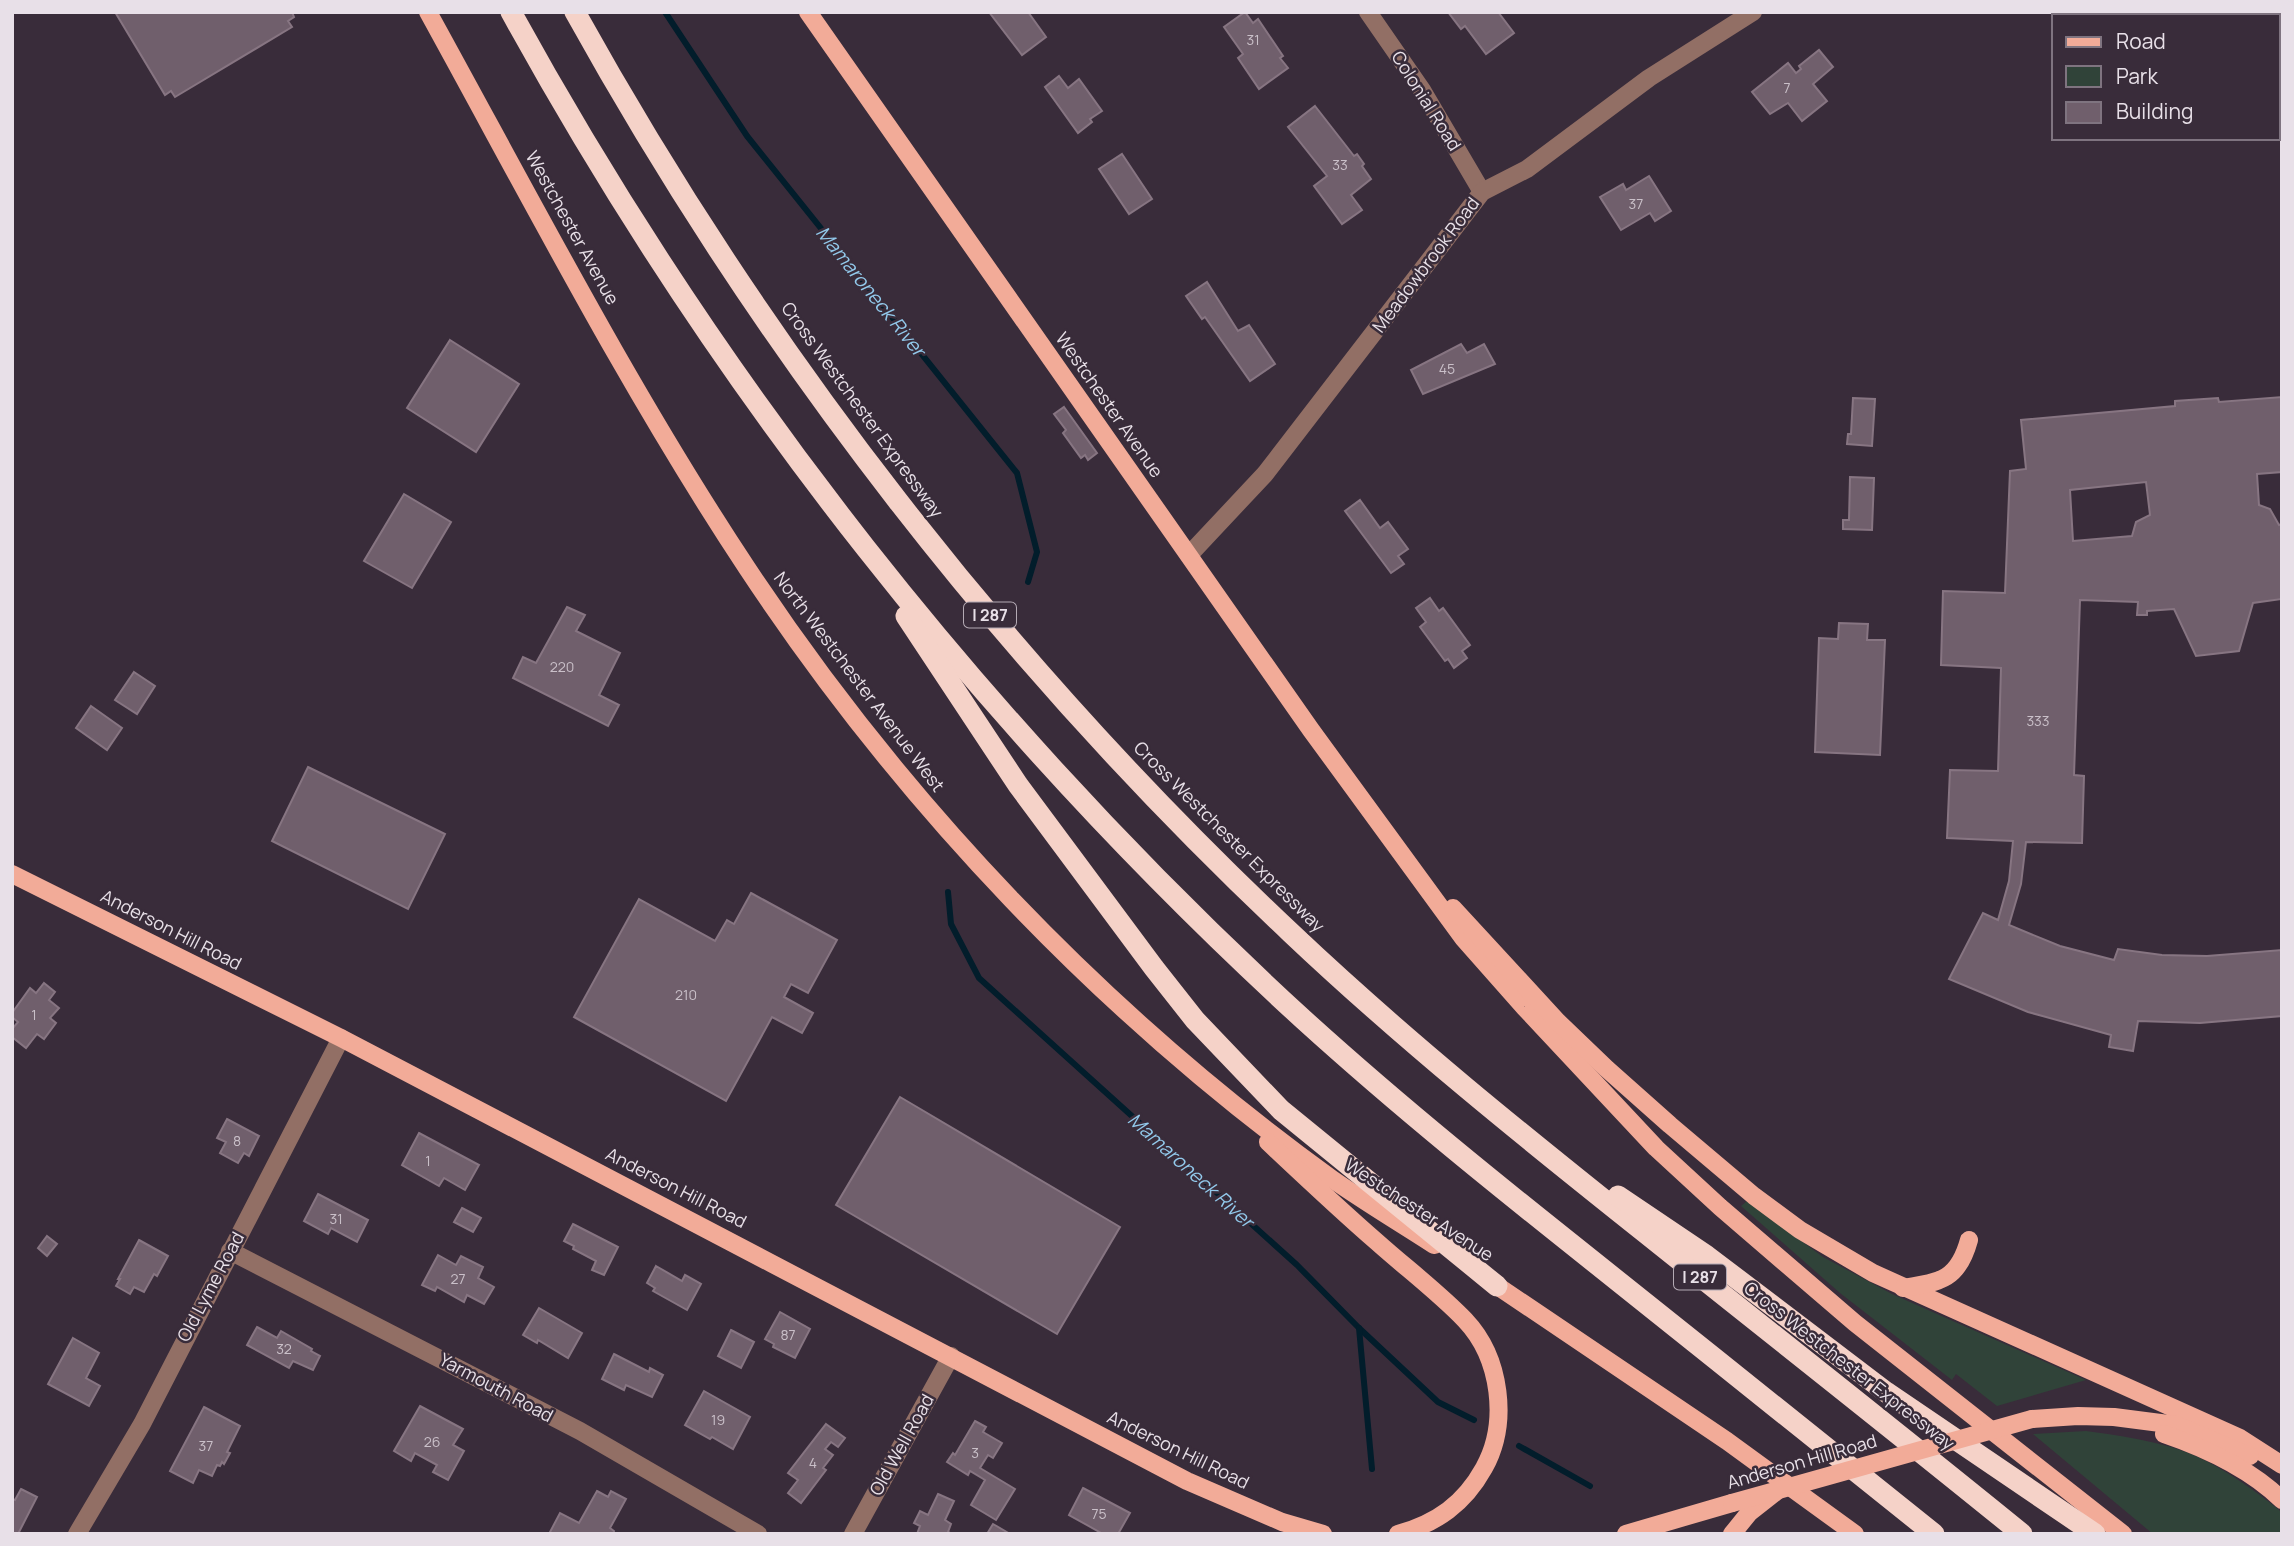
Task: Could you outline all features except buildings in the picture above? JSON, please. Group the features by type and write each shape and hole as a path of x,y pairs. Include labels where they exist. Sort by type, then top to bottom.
{"highway":[{"name":"I 287","path":"510,12 578,132 659,261 747,389 837,513 933,631 1034,748 1148,869 1287,1004 1364,1073 1477,1169 1934,1534"},
{"name":"Cross Westchester Expressway","path":"575,12 667,167 749,295 873,468 976,599 1100,739 1235,879 1352,989 1513,1128 2022,1534"},
{"path":"837,513 1018,785 1195,1020 1281,1110 1497,1286"},
{"path":"1513,1128 1707,1256 1895,1399 2095,1534"}],"main road":[{"name":"Westchester Avenue","path":"428,12 646,403 748,570"},
{"name":"Westchester Avenue","path":"808,12 1377,821"},
{"name":"North Westchester Avenue West","path":"748,570 861,726 936,818 993,880"},
{"path":"1377,821 1541,1004 1670,1125 1754,1196 1800,1230 1839,1255 1903,1287 2240,1438 2282,1465"},
{"path":"1377,821 1463,938 1656,1148 1855,1323 2123,1534"},
{"name":"Anderson Hill Road","path":"12,874 341,1038 1187,1481 1282,1522 1319,1533 1341,1534"},
{"name":"Westchester Avenue","path":"993,880 1071,961 1213,1088 1334,1180 1727,1441 1854,1534"},
{"path":"1213,1088 1315,1187 1466,1321 1485,1351 1495,1376 1498,1422 1488,1461 1475,1483 1437,1519 1423,1527 1398,1534"},
{"path":"1903,1287 1936,1282 1950,1274 1963,1259 1969,1240"},
{"path":"2114,1417 2176,1425 2282,1471"},
{"path":"2114,1417 2205,1450 2257,1480 2282,1500"},
{"name":"Anderson Hill Road","path":"1626,1534 2032,1419 2114,1417"},
{"path":"1732,1534 1749,1513 1777,1490"}],"street":[{"name":"Colonial Road","path":"1368,12 1422,90 1482,191"},
{"name":"Meadowbrook Road","path":"1189,555 1265,474 1482,191 1527,169 1649,78 1753,12"},
{"name":"Old Lyme Road","path":"76,1534 142,1424 341,1038"},
{"name":"Yarmouth Road","path":"230,1251 580,1432 758,1534"},
{"name":"Old Well Road","path":"853,1534 951,1356"}],"green space":[{"path":"1747,1201 1823,1257 1892,1294 2086,1380 1997,1406 1956,1374 1952,1380 1840,1293 1741,1206"},
{"path":"2086,1431 2179,1449 2206,1461 2243,1483 2278,1509 2282,1513 2282,1534 2153,1534 2033,1434"}],"waterway":[{"name":"Mamaroneck River","path":"665,12 747,136 1017,473 1037,552 1028,582"},
{"name":"Mamaroneck River","path":"948,892 951,924 979,978 1297,1265 1438,1402 1474,1420"},
{"path":"1359,1328 1372,1469"},
{"name":"Mamaroneck River","path":"1519,1446 1590,1486"}]}
